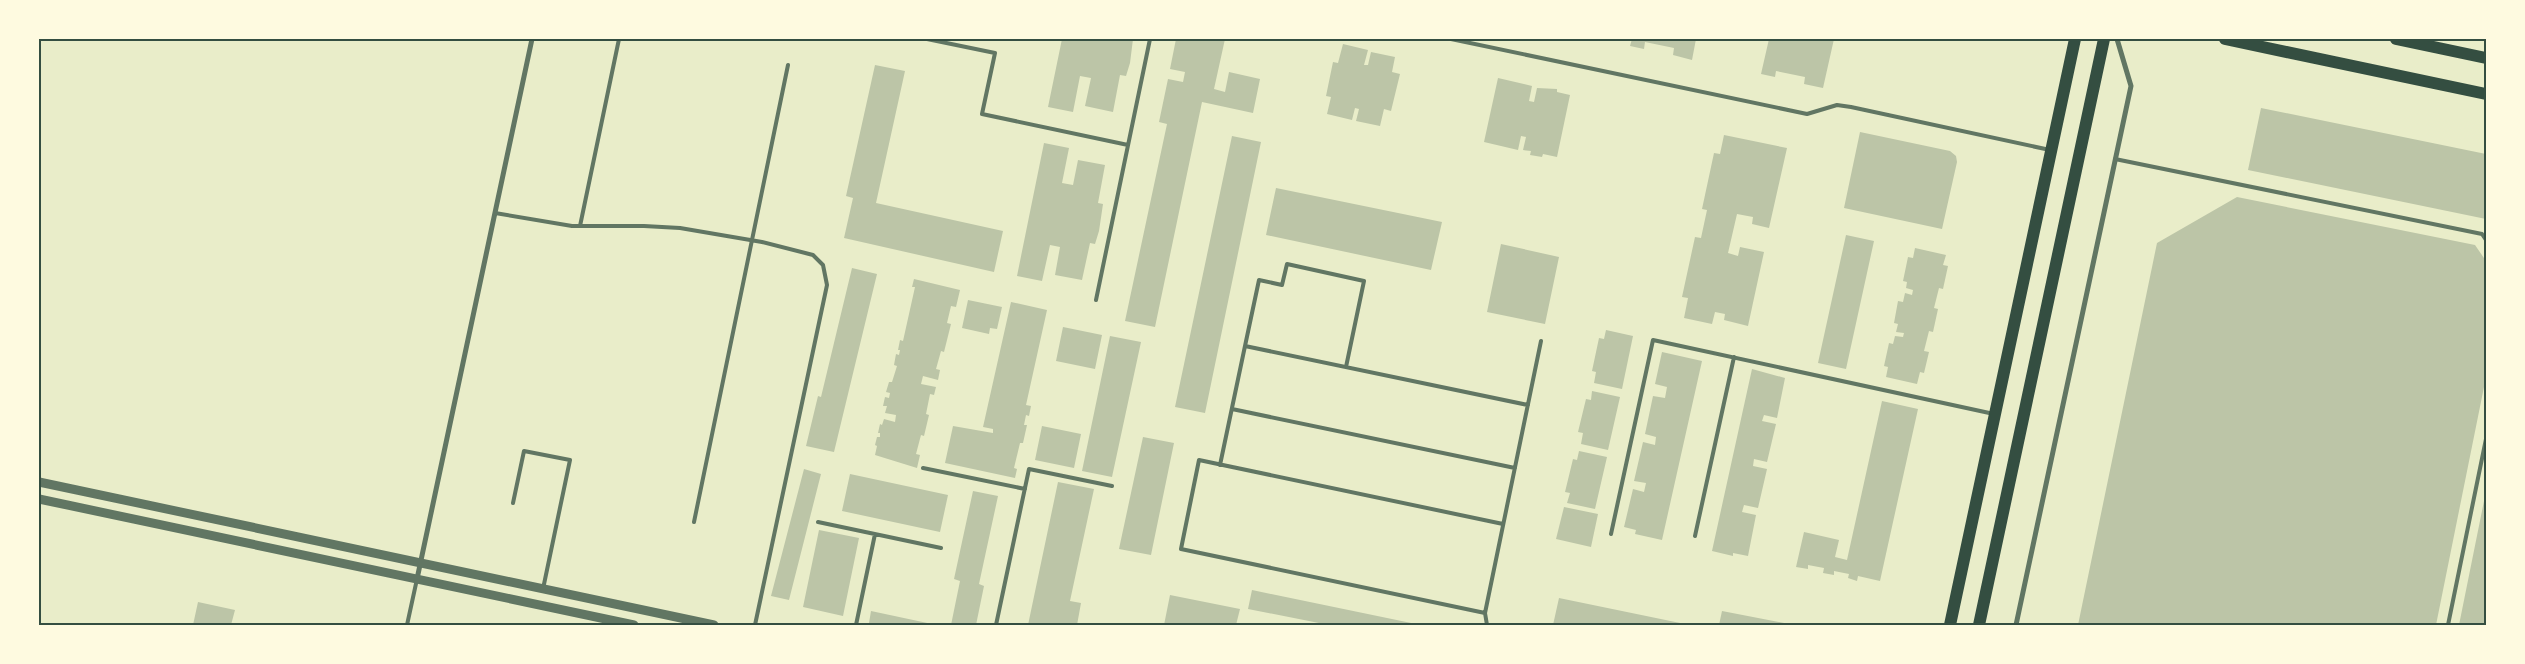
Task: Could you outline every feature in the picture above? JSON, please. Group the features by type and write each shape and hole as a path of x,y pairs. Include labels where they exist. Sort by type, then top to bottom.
{"main road":[{"path":"1950,625 2075,39"},
{"path":"1979,625 2104,39"},
{"path":"2225,39 2486,94"},
{"path":"2396,39 2486,58"}],"street":[{"path":"417,579 532,39"},
{"path":"2016,625 2131,86 2117,39"},
{"path":"39,482 714,625"},
{"path":"39,499 634,625"}],"lane":[{"path":"580,226 619,39"},
{"path":"927,39 995,53 982,114 1128,145"},
{"path":"1096,300 1150,39"},
{"path":"1451,39 1807,114 1837,106 1851,107 2052,150"},
{"path":"694,522 788,65"},
{"path":"2115,159 2482,234 2486,240"},
{"path":"495,213 580,226 680,228 752,240 813,255 823,265 827,285 755,625"},
{"path":"1220,465 1259,280 1282,285 1287,264 1364,281 1346,367"},
{"path":"1611,534 1653,340 1995,414"},
{"path":"1487,625 1484,613 1542,341"},
{"path":"1246,346 1528,405"},
{"path":"1695,536 1734,357"},
{"path":"1232,409 1515,468"},
{"path":"2448,625 2486,439"},
{"path":"513,503 524,451 570,460 543,589"},
{"path":"1484,613 1181,549 1199,460 1503,524"},
{"path":"923,468 1025,489"},
{"path":"996,625 1029,469 1112,486"},
{"path":"818,522 941,548"},
{"path":"856,625 875,534"},
{"path":"407,625 417,579"}],"building":[{"path":"1062,39 1133,39 1130,63 1126,76 1120,75 1113,112 1085,106 1091,78 1080,76 1073,112 1048,107"},
{"path":"1176,39 1225,39 1214,89 1225,92 1229,72 1260,79 1253,113 1202,102 1155,327 1125,321 1167,124 1159,122 1168,79 1183,82 1185,72 1170,69"},
{"path":"1632,39 1696,39 1692,60 1673,55 1674,48 1645,42 1644,49 1630,46"},
{"path":"1769,39 1834,39 1823,88 1804,84 1805,77 1776,71 1775,77 1761,74"},
{"path":"1343,44 1368,50 1364,65 1368,65 1371,52 1395,57 1392,72 1400,74 1391,111 1384,109 1380,126 1356,121 1359,109 1355,108 1352,120 1327,114 1331,97 1326,96 1333,62 1338,63"},
{"path":"875,65 905,71 876,203 1003,231 994,272 844,238 853,198 846,196"},
{"path":"1498,78 1532,86 1529,101 1534,102 1537,88 1557,89 1557,92 1570,95 1557,157 1543,154 1542,157 1530,155 1531,151 1523,150 1526,137 1521,136 1518,150 1484,142"},
{"path":"2261,108 2486,154 2486,219 2248,170"},
{"path":"1860,132 1950,151 1956,156 1957,162 1942,229 1844,208"},
{"path":"1724,135 1787,148 1769,228 1752,224 1753,217 1737,214 1728,253 1738,256 1740,247 1764,252 1748,326 1724,320 1725,314 1715,312 1712,324 1684,318 1688,298 1682,297 1695,237 1701,238 1707,210 1702,209 1714,153 1720,154"},
{"path":"1232,136 1261,142 1205,413 1175,407"},
{"path":"1044,143 1069,148 1062,183 1073,185 1078,160 1105,165 1098,203 1103,204 1099,231 1095,244 1090,243 1082,280 1055,275 1060,247 1050,245 1042,281 1017,276"},
{"path":"1276,188 1442,222 1431,270 1266,235"},
{"path":"2237,197 2475,245 2486,261 2486,377 2436,625 2078,625 2157,243"},
{"path":"1846,235 1874,241 1846,369 1818,363"},
{"path":"1501,244 1559,257 1545,324 1487,312"},
{"path":"1915,248 1946,255 1943,265 1948,266 1943,289 1939,288 1934,308 1938,309 1933,332 1929,331 1924,351 1929,352 1924,373 1920,372 1917,384 1886,377 1888,367 1884,366 1889,343 1893,344 1895,336 1903,337 1904,333 1896,332 1898,324 1894,323 1898,301 1903,302 1905,293 1912,295 1913,290 1906,288 1907,282 1903,281 1908,257 1913,258"},
{"path":"852,268 877,274 834,452 806,446 818,396 821,397"},
{"path":"914,279 960,290 956,307 951,306 947,323 951,324 944,352 941,351 936,369 940,370 938,380 923,376 921,384 936,387 934,395 930,394 926,414 929,415 924,436 921,435 916,454 920,455 917,468 875,455 877,437 880,437 880,433 878,433 880,424 882,425 884,419 895,422 896,415 885,413 887,406 883,406 885,397 889,398 890,393 886,392 889,382 892,382 897,366 894,365 896,354 899,355 900,340 903,341 915,287 912,287"},
{"path":"968,300 1002,307 997,329 990,328 989,334 962,328"},
{"path":"1011,302 1047,310 1026,405 1031,406 1029,416 1026,415 1024,425 1027,425 1023,443 1020,443 1014,468 1017,469 1015,478 945,463 953,426 993,433 993,429 983,427"},
{"path":"1063,327 1102,335 1095,369 1056,361"},
{"path":"1606,330 1633,336 1622,389 1594,383 1596,372 1592,371 1599,338 1604,339"},
{"path":"1110,336 1141,342 1112,477 1082,471"},
{"path":"1662,352 1702,361 1662,540 1635,534 1636,530 1624,527 1633,489 1644,492 1646,483 1634,481 1643,442 1655,445 1656,437 1645,434 1653,396 1665,398 1667,387 1655,384"},
{"path":"1752,369 1785,378 1777,418 1764,415 1762,421 1776,424 1767,462 1754,459 1753,466 1767,469 1758,508 1744,505 1742,512 1756,515 1748,556 1733,553 1733,556 1712,551"},
{"path":"1592,391 1620,397 1608,450 1581,444 1583,433 1578,432 1586,399 1591,400"},
{"path":"1882,401 1918,409 1880,581 1858,576 1857,581 1848,578 1849,574 1834,571 1834,575 1823,573 1824,568 1808,565 1808,569 1796,567 1804,532 1839,540 1835,557 1847,560"},
{"path":"1042,426 1081,434 1074,468 1035,460"},
{"path":"1143,437 1174,443 1151,555 1119,549"},
{"path":"1579,451 1607,457 1595,509 1567,503 1570,493 1565,492 1573,459 1577,460"},
{"path":"804,469 821,474 789,600 771,596"},
{"path":"850,474 948,495 940,532 842,511"},
{"path":"1058,482 1094,489 1070,601 1081,603 1077,625 1028,625"},
{"path":"973,491 998,496 979,584 984,586 976,625 951,625 960,581 954,579"},
{"path":"2485,496 2486,625 2459,625"},
{"path":"1564,507 1598,514 1591,547 1556,539"},
{"path":"819,530 859,538 843,616 803,607"},
{"path":"1252,590 1416,625 1329,625 1248,609"},
{"path":"1170,595 1240,609 1236,625 1164,625"},
{"path":"1559,598 1685,624 1685,625 1553,625"},
{"path":"198,602 235,610 231,625 193,625"},
{"path":"871,611 932,625 880,625 869,623"},
{"path":"1722,611 1789,624 1789,625 1719,625"}]}
